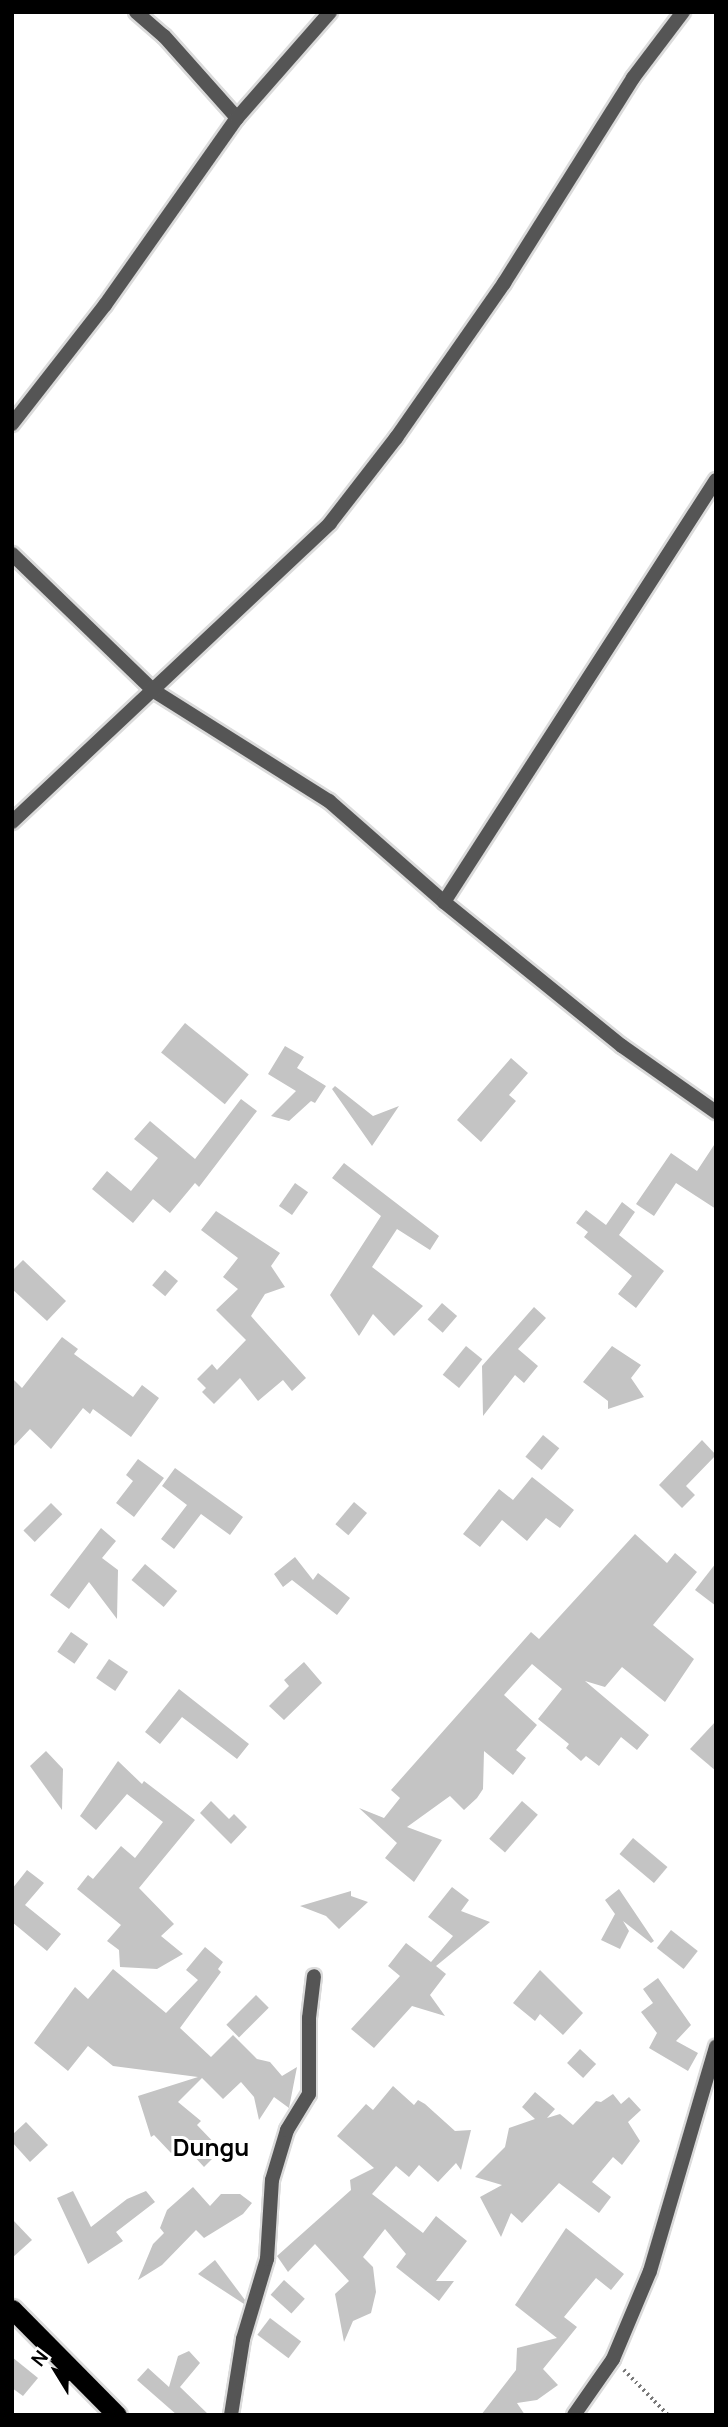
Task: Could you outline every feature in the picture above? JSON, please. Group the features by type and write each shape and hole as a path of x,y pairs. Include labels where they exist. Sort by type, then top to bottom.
{"highway":[{"path":"12,2309 117,2415"}],"street":[{"path":"136,12 164,36 237,118"},
{"path":"12,424 105,305 237,118 330,12"},
{"path":"12,822 330,523 372,470 504,283 633,78 683,12"},
{"path":"444,902 716,480"},
{"path":"12,554 154,691 329,801 444,902 622,1046 716,1112"},
{"path":"231,2415 243,2339 267,2259 272,2180 287,2130 310,2094 309,2018 314,1976"},
{"path":"574,2415 613,2359 650,2272 716,2047"}],"path":[{"path":"613,2359 668,2415"}],"building":[{"path":"185,1023 249,1075 225,1104 161,1053"},
{"path":"285,1046 304,1057 297,1068 326,1086 315,1103 311,1101 289,1121 271,1116 296,1091 268,1074"},
{"path":"511,1058 528,1073 509,1095 516,1101 481,1142 457,1120"},
{"path":"335,1086 373,1116 399,1106 372,1146 332,1089"},
{"path":"241,1099 257,1111 199,1187 195,1183 170,1213 153,1199 133,1223 92,1189 107,1171 131,1191 158,1158 134,1139 150,1121 195,1159"},
{"path":"716,1142 716,1209 676,1183 654,1216 636,1204 671,1153 697,1171"},
{"path":"344,1163 439,1236 430,1250 397,1229 372,1267 423,1306 394,1336 373,1314 359,1336 330,1295 381,1216 332,1178"},
{"path":"295,1183 308,1192 292,1215 279,1206"},
{"path":"622,1202 635,1212 619,1235 664,1271 636,1308 618,1294 632,1276 584,1237 588,1232 576,1223 586,1210 606,1225"},
{"path":"216,1211 280,1253 271,1266 285,1287 265,1294 251,1316 306,1378 292,1391 283,1380 258,1401 240,1378 214,1404 202,1392 206,1388 197,1379 212,1364 217,1370 246,1340 216,1310 238,1289 223,1277 238,1258 201,1230"},
{"path":"23,1260 66,1301 47,1321 12,1289 12,1271"},
{"path":"165,1270 178,1281 165,1296 152,1285"},
{"path":"442,1303 457,1316 443,1333 428,1320"},
{"path":"534,1307 546,1318 518,1349 538,1366 524,1383 515,1375 483,1416 482,1366"},
{"path":"62,1337 78,1349 74,1354 133,1397 142,1385 159,1398 131,1437 93,1409 90,1414 83,1408 51,1449 30,1429 12,1448 12,1378 22,1388"},
{"path":"466,1346 482,1359 459,1388 443,1375"},
{"path":"612,1346 641,1365 631,1378 644,1397 608,1409 608,1401 583,1382"},
{"path":"543,1435 559,1448 542,1470 525,1457"},
{"path":"702,1440 716,1455 686,1486 695,1495 682,1508 659,1485"},
{"path":"138,1459 164,1478 134,1517 116,1503 133,1481 126,1475"},
{"path":"175,1468 243,1517 230,1535 201,1514 174,1549 161,1539 187,1505 162,1486"},
{"path":"532,1477 574,1510 560,1528 546,1518 527,1541 502,1520 480,1547 463,1534 499,1489 513,1500"},
{"path":"354,1502 367,1513 348,1535 335,1524"},
{"path":"51,1503 62,1514 35,1542 23,1531"},
{"path":"101,1528 116,1541 102,1558 118,1570 117,1619 89,1582 69,1609 50,1595"},
{"path":"635,1534 667,1563 675,1553 697,1572 653,1625 694,1659 665,1702 622,1667 605,1687 585,1681 649,1735 637,1750 621,1737 599,1766 586,1756 581,1761 566,1748 569,1744 538,1719 562,1689 532,1664 504,1695 537,1725 516,1750 526,1758 513,1775 484,1751 483,1789 477,1798 464,1810 450,1796 407,1827 442,1840 414,1882 385,1858 397,1843 359,1808 384,1818 400,1798 391,1790 531,1632 539,1639"},
{"path":"295,1557 313,1580 318,1573 350,1598 337,1615 292,1580 283,1587 274,1574"},
{"path":"716,1563 716,1606 695,1590"},
{"path":"145,1564 177,1591 164,1607 132,1580"},
{"path":"71,1632 88,1644 74,1664 57,1652"},
{"path":"109,1659 128,1672 115,1691 96,1678"},
{"path":"304,1662 322,1683 284,1720 269,1706 289,1686 284,1680"},
{"path":"179,1689 249,1744 237,1759 182,1717 160,1744 145,1732"},
{"path":"716,1721 716,1771 690,1749"},
{"path":"46,1751 63,1769 62,1810 30,1766"},
{"path":"118,1761 142,1784 144,1781 195,1820 139,1888 174,1924 161,1936 183,1954 157,1969 120,1967 119,1950 107,1941 121,1925 77,1889 88,1875 93,1879 121,1846 135,1858 163,1822 127,1794 96,1830 80,1816"},
{"path":"211,1801 229,1819 234,1814 247,1827 231,1844 200,1813"},
{"path":"522,1801 538,1815 505,1853 489,1839"},
{"path":"633,1838 667,1867 654,1883 620,1854"},
{"path":"27,1870 44,1883 25,1905 61,1934 47,1951 12,1922 12,1889"},
{"path":"452,1887 469,1900 461,1911 490,1922 436,1966 446,1974 430,1995 445,2016 412,2006 374,2048 351,2029 400,1976 388,1966 406,1943 431,1962 453,1936 428,1917"},
{"path":"619,1889 654,1941 651,1943 623,1921 629,1931 620,1949 601,1940 615,1914 605,1900"},
{"path":"351,1891 351,1896 368,1902 339,1929 326,1916 300,1906"},
{"path":"671,1930 698,1951 684,1969 657,1948"},
{"path":"205,1947 223,1962 218,1969 221,1972 180,2028 211,2057 233,2035 257,2059 270,2062 282,2076 297,2067 289,2108 274,2097 259,2120 254,2097 241,2082 223,2099 202,2078 178,2102 201,2121 197,2125 221,2150 204,2167 182,2143 171,2153 154,2135 151,2137 138,2096 198,2077 113,2066 88,2046 68,2071 34,2043 75,1987 88,1999 113,1969 166,2013 198,1980 186,1970"},
{"path":"540,1970 583,2013 563,2035 540,2014 535,2021 513,2003"},
{"path":"658,1978 691,2025 676,2041 698,2053 688,2071 649,2048 657,2033 641,2012 653,2003 643,1989"},
{"path":"256,1995 269,2008 239,2037 226,2025"},
{"path":"580,2049 596,2064 583,2078 567,2063"},
{"path":"393,2086 414,2105 418,2100 425,2104 455,2131 471,2130 461,2170 456,2163 438,2182 419,2165 409,2177 396,2166 372,2194 423,2233 436,2216 467,2241 436,2281 454,2281 439,2301 396,2267 406,2254 385,2229 363,2257 373,2267 376,2292 371,2313 353,2321 344,2342 335,2294 349,2281 315,2244 288,2272 277,2256 351,2190 350,2180 374,2168 337,2136 366,2104 373,2110"},
{"path":"535,2092 555,2109 547,2118 560,2114 573,2125 596,2101 601,2102 613,2094 621,2104 629,2097 641,2110 628,2122 640,2141 622,2165 613,2157 592,2182 611,2197 599,2213 559,2183 522,2223 511,2213 501,2237 480,2197 502,2185 475,2177 505,2147 509,2128 535,2119 522,2107"},
{"path":"26,2122 48,2145 30,2162 12,2142 12,2135"},
{"path":"193,2187 210,2206 221,2194 240,2194 252,2203 243,2214 204,2238 196,2230 162,2265 138,2280 153,2244 164,2233 160,2228 167,2210"},
{"path":"73,2191 91,2227 127,2199 146,2191 155,2202 116,2232 123,2241 88,2264 57,2198"},
{"path":"12,2219 32,2240 12,2258"},
{"path":"566,2228 624,2274 611,2290 596,2278 564,2317 577,2327 543,2369 558,2385 537,2400 517,2403 525,2415 481,2415 516,2370 517,2348 557,2338 515,2305"},
{"path":"215,2260 245,2300 244,2304 198,2274"},
{"path":"284,2280 305,2299 291,2314 271,2295"},
{"path":"270,2318 301,2341 289,2358 257,2335"},
{"path":"189,2351 200,2363 180,2387 209,2415 177,2415 137,2380 148,2368 169,2387 178,2356"},
{"path":"12,2357 38,2378 23,2396 12,2388"}],"district":[{"name":"Dungu","path":"211,2147"}]}
